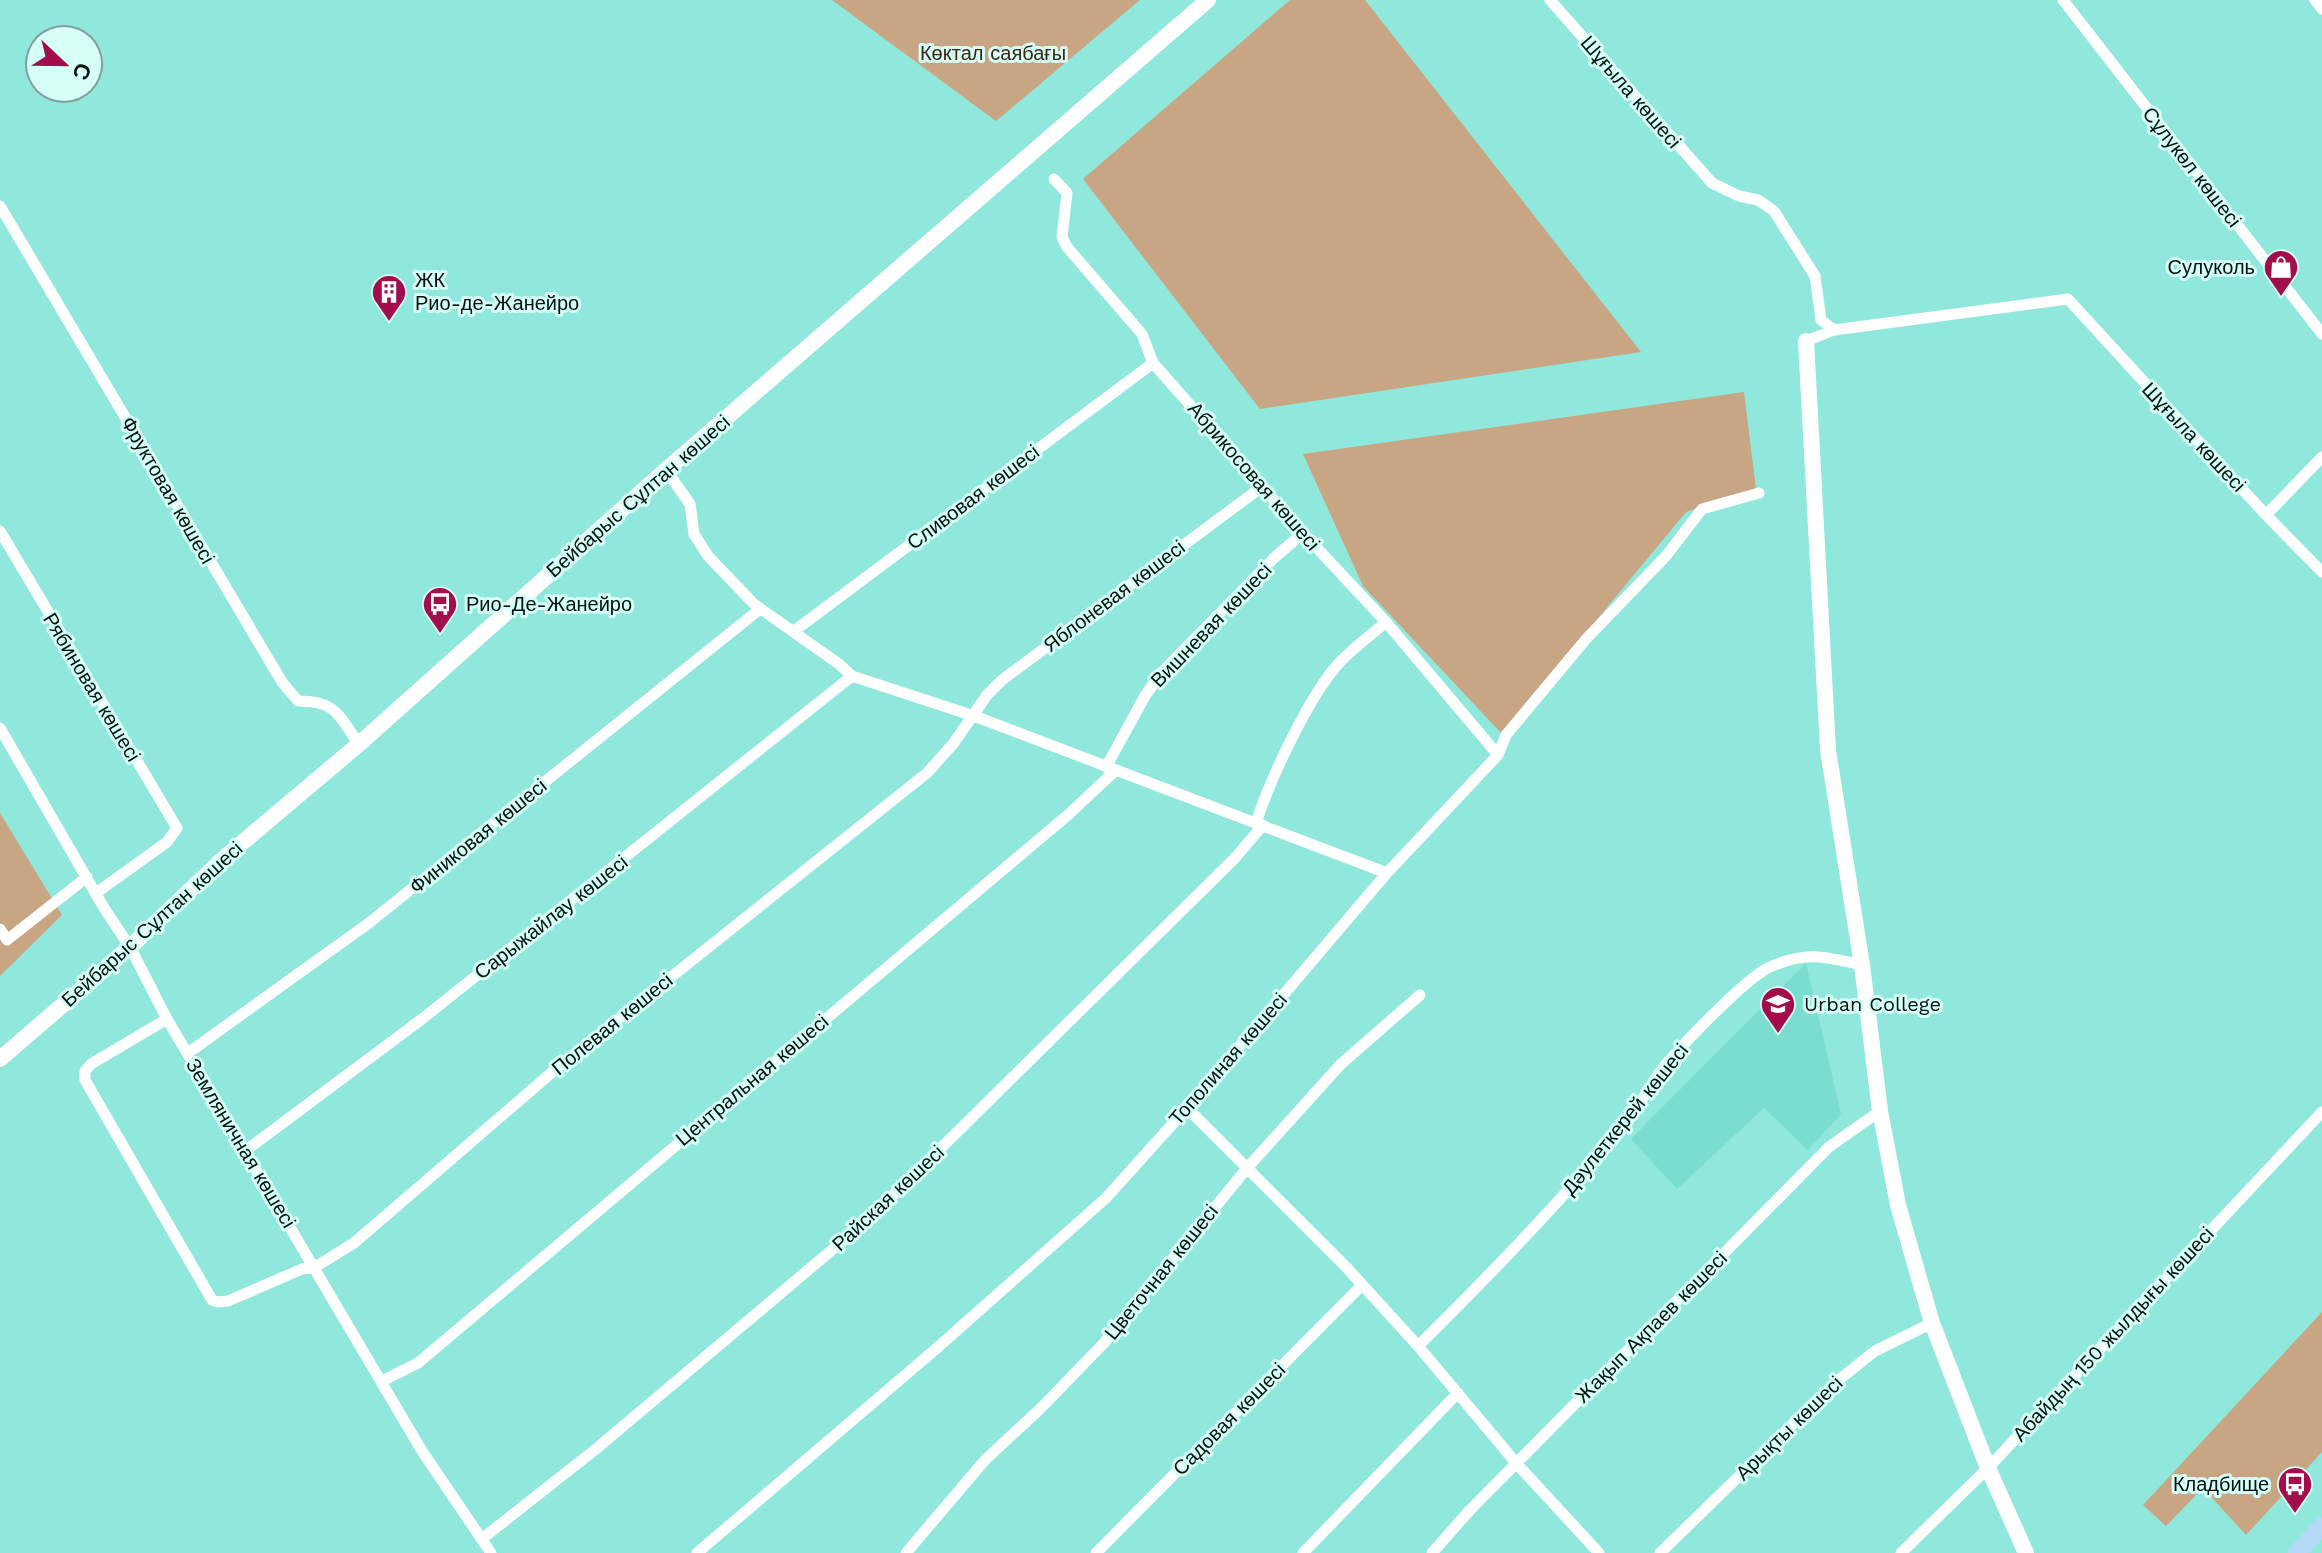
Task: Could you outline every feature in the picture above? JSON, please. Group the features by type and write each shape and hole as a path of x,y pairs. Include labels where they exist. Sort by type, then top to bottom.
{"main road":[{"path":"2297,1553 2322,1526"}],"street":[{"name":"Бейбарыс Сұлтан көшесі","path":"0,1059 666,470 1208,0"},
{"name":"Шұғыла көшесі","path":"1550,0 1712,183 1739,196 1767,204 1774,211 1815,276 1821,320 1834,330 2068,299 2322,572"},
{"name":"Сұлукөл көшесі","path":"2063,0 2322,334"},
{"path":"2315,0 2322,9"},
{"name":"Абрикосовая көшесі","path":"1054,179 1067,193 1062,237 1142,334 1153,363 1386,622 1498,755"},
{"name":"Фруктовая көшесі","path":"0,206 282,682 298,701 320,701 331,706 359,744"},
{"path":"1834,330 1806,341 1828,750 1862,965 1880,1111 1898,1205 1932,1323 1988,1468 2026,1553"},
{"name":"Сливовая көшесі","path":"794,631 1153,363"},
{"path":"2266,515 2322,457"},
{"path":"666,470 690,504 694,534 708,556 760,609 852,676 974,716 1387,873"},
{"name":"Яблоневая көшесі","path":"974,716 987,695 1002,680 1263,486"},
{"name":"Тополиная көшесі","path":"697,1553 937,1348 1106,1198 1187,1108 1387,873 1498,755 1506,735 1587,638 1666,556 1702,509 1759,493"},
{"name":"Рябиновая көшесі","path":"0,531 177,828 167,842 96,893"},
{"name":"Вишневая көшесі","path":"1111,769 1145,696 1161,673 1274,558 1303,533"},
{"name":"Финиковая көшесі","path":"188,1053 369,923 760,609"},
{"name":"Райская көшесі","path":"483,1538 596,1449 871,1217 1235,858 1260,824 1269,788 1325,680 1341,661 1386,622"},
{"name":"Сарыжайлау көшесі","path":"245,1151 422,1019 852,676"},
{"name":"Полевая көшесі","path":"167,1019 91,1064 85,1071 85,1080 212,1300 228,1301 302,1269 315,1267 354,1243 557,1068 927,773 974,716"},
{"name":"Земляничная көшесі","path":"0,728 130,947 167,1019 422,1451 491,1553"},
{"name":"Центральная көшесі","path":"382,1381 418,1363 1069,814 1111,769"},
{"path":"0,929 7,940 87,877"},
{"name":"Дәулеткерей көшесі","path":"1418,1346 1476,1289 1576,1181 1625,1125 1663,1068 1738,992 1765,969 1793,957 1820,955 1862,965"},
{"name":"Цветочная көшесі","path":"906,1553 985,1460 1104,1343 1248,1167 1341,1064 1420,995"},
{"path":"1187,1108 1362,1285 1418,1346 1517,1464 1599,1553"},
{"name":"Жақып Ақпаев көшесі","path":"1432,1553 1829,1147 1880,1111"},
{"name":"Абайдың 150 жылдығы көшесі","path":"1901,1553 1988,1468 2322,1112"},
{"name":"Садовая көшесі","path":"1096,1553 1362,1285"},
{"name":"Арықты көшесі","path":"1660,1553 1836,1382 1875,1351 1932,1323"},
{"path":"1303,1553 1458,1393"}],"shaded area":[{"name":"Urban College","path":"1806,963 1841,1114 1808,1150 1764,1108 1677,1189 1631,1139"}],"green space":[{"name":"Көктал саябағы","path":"832,0 1140,0 996,121"},
{"path":"1290,0 1365,0 1641,352 1260,409 1083,179"},
{"path":"1744,392 1756,489 1686,512 1502,734 1363,586 1303,454"},
{"path":"0,813 62,915 0,976"},
{"path":"2322,1312 2322,1452 2246,1535 2203,1488 2166,1526 2143,1505"}],"place":[{"name":"Сулуколь","path":"2281,298"},
{"name":"ЖК Рио-де-Жанейро","path":"389,323"},
{"name":"Рио-Де-Жанейро","path":"440,635"},
{"name":"Urban College","path":"1778,1035"},
{"name":"Кладбище","path":"2295,1515"}]}
